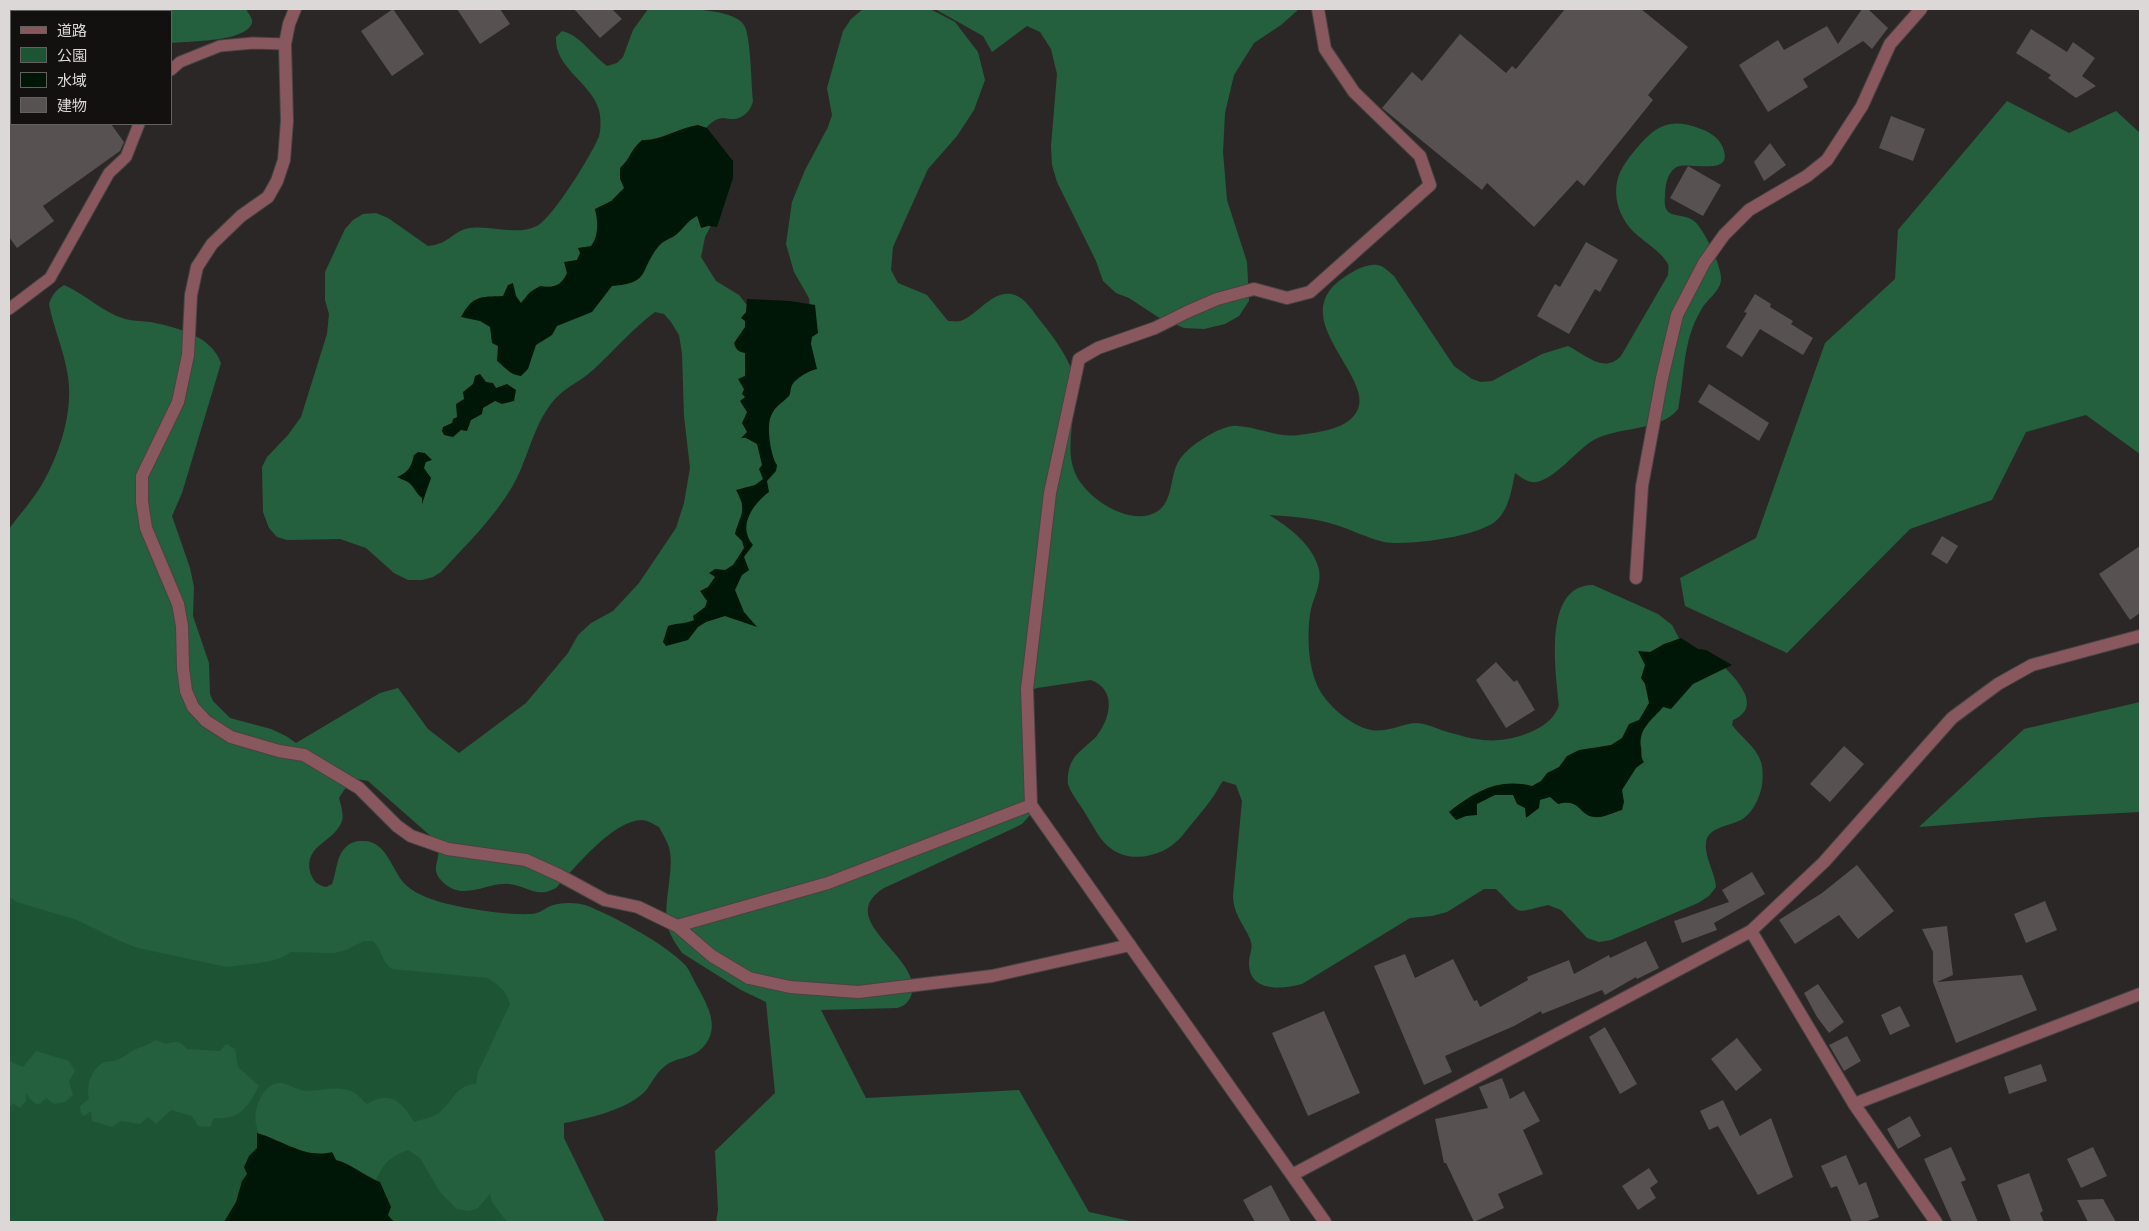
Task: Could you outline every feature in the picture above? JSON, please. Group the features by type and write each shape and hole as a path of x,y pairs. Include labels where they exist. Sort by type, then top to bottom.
{"street":[{"path":"295,9 289,24 285,44 287,121 284,160 277,181 268,197 241,216 212,244 197,267 191,295 188,355 178,402 142,476 142,502 146,528 178,604 182,626 183,668 186,692 193,708 206,721 231,737 279,752 304,755 359,788 397,826 410,836 448,849 526,860 560,875 604,900 638,907 677,926 712,956 749,978 790,987 858,992 992,976 1130,945"},
{"path":"1318,9 1325,49 1354,92 1420,156 1430,185 1310,292 1287,298 1254,289 1187,312 1155,328 1098,348 1079,359 1050,492 1027,689 1032,806 1325,1222"},
{"path":"1636,578 1642,486 1662,378 1677,315 1704,264 1724,235 1749,210 1807,176 1827,160 1862,106 1890,44 1922,9"},
{"path":"1292,1174 1751,931 1824,862 1952,718 1998,684 2032,665 2140,636"},
{"path":"677,926 828,884 1032,806"},
{"path":"1751,931 1854,1104 1936,1222"},
{"path":"1854,1104 2140,994"}],"lane":[{"path":"172,69 180,62 220,46 285,44"},
{"path":"9,309 50,278 109,173 126,157 138,125"}],"green space":[{"path":"9,9 246,9 252,21 248,29 239,34 203,41 172,43 172,10 10,10 9,51"},
{"path":"648,9 685,9 727,14 744,25 749,49 752,105 739,118 717,120 701,133 602,240 510,357 694,209 713,222 705,237 701,257 716,281 739,295 753,313 812,324 809,298 794,272 786,244 792,202 805,170 828,127 832,115 827,88 843,31 851,19 863,9 930,9 955,22 978,52 985,80 974,110 957,136 928,169 893,247 891,270 898,283 927,295 948,321 959,321 966,318 997,296 1004,294 1016,295 1027,304 1057,343 1071,368 1073,406 1071,451 1072,464 1077,477 1087,490 1102,503 1111,509 1134,516 1145,516 1155,513 1161,508 1169,494 1178,462 1194,445 1216,432 1234,426 1291,436 1332,429 1348,422 1354,416 1360,400 1357,389 1330,338 1325,326 1323,308 1324,301 1330,290 1358,269 1377,265 1386,269 1394,276 1454,366 1472,379 1481,382 1492,381 1542,354 1568,346 1595,361 1608,363 1615,361 1621,356 1668,275 1667,263 1664,258 1635,233 1624,220 1618,206 1616,190 1620,172 1627,160 1643,141 1657,129 1664,126 1672,124 1690,125 1714,136 1723,148 1725,157 1722,163 1716,166 1688,165 1675,168 1668,177 1665,188 1666,209 1669,213 1689,218 1698,225 1716,257 1721,273 1719,287 1701,310 1690,334 1678,409 1670,416 1661,422 1602,436 1592,441 1551,476 1543,480 1530,482 1515,473 1507,504 1498,519 1476,531 1461,535 1409,543 1384,542 1326,522 1269,515 1285,525 1300,538 1312,553 1319,570 1320,576 1310,614 1309,632 1310,659 1317,685 1332,707 1347,719 1363,728 1377,731 1419,723 1463,736 1492,740 1517,737 1543,725 1556,713 1559,705 1555,653 1559,614 1566,599 1577,589 1593,585 1658,614 1672,625 1682,644 1639,725 1622,746 1528,800 1630,749 1656,698 1721,664 1740,684 1747,700 1746,708 1742,714 1733,720 1732,725 1759,757 1763,779 1758,799 1748,815 1739,821 1716,829 1708,837 1706,848 1716,887 1709,896 1698,903 1611,940 1599,942 1587,938 1561,910 1548,905 1522,911 1518,910 1496,889 1484,889 1447,912 1432,916 1410,918 1302,984 1286,987 1268,987 1255,980 1250,973 1251,942 1237,914 1234,903 1233,896 1242,801 1236,785 1223,781 1182,836 1168,848 1140,857 1122,854 1113,850 1104,843 1097,833 1068,784 1068,774 1074,758 1096,737 1105,721 1109,705 1105,690 1091,680 1037,688 1032,690 1031,814 1022,824 884,888 871,901 868,913 873,927 906,968 912,982 909,1001 897,1008 821,1010 866,1098 1019,1090 1089,1212 1134,1222 716,1222 718,1210 715,1151 775,1093 766,1002 741,990 682,953 674,941 667,924 666,915 671,862 670,852 659,827 648,821 641,820 630,822 618,828 595,847 556,888 549,891 537,892 509,884 500,884 474,890 456,890 448,886 437,875 438,847 434,839 368,781 356,779 344,790 339,798 343,816 338,828 311,855 309,863 310,872 318,884 326,887 332,884 343,850 351,843 361,841 377,845 407,886 426,897 443,903 510,914 536,913 561,903 585,905 639,931 666,949 686,966 709,1010 712,1027 710,1035 699,1051 665,1066 647,1089 631,1102 596,1116 564,1123 564,1138 605,1222 507,1222 492,1202 490,1194 478,1208 469,1211 457,1209 440,1192 420,1158 408,1150 394,1156 385,1164 373,1189 262,1143 255,1118 258,1104 269,1087 281,1083 307,1091 347,1090 357,1094 367,1104 375,1100 389,1098 400,1103 414,1122 437,1114 460,1090 476,1084 478,1072 510,1004 502,988 487,978 392,969 385,962 373,941 364,941 346,950 333,953 291,952 281,958 266,962 227,967 138,948 77,920 17,902 9,897 9,529 34,497 48,473 60,445 67,415 69,385 65,362 49,304 51,298 64,285 117,316 128,320 151,322 182,330 201,339 210,346 221,363 182,493 172,516 190,568 194,587 193,616 209,663 210,694 213,701 230,718 271,729 296,743 380,693 398,688 428,729 459,753 526,703 568,653 578,635 591,623 613,611 639,583 676,528 684,503 690,468 684,416 682,353 679,335 671,322 664,314 655,312 631,332 594,369 559,395 542,417 517,478 505,499 469,542 441,572 433,577 422,580 408,580 394,573 366,548 340,539 287,540 277,537 269,528 263,512 262,467 267,457 288,435 301,417 327,334 329,314 325,300 325,272 345,229 353,220 363,214 376,213 388,218 428,246 445,241 465,229 519,230 537,226 544,221 562,199 581,170 599,136 600,130 600,113 595,100 561,58 557,48 556,37 562,31 568,33 580,41 607,66 617,63 623,57 633,30"},
{"path":"935,9 1299,9 1281,25 1254,43 1234,75 1225,113 1223,152 1227,200 1247,262 1249,301 1239,316 1225,324 1204,329 1184,328 1158,317 1129,298 1116,293 1103,281 1096,261 1057,182 1052,165 1051,146 1057,74 1051,49 1040,32 1027,26 992,52 983,36"},
{"path":"2007,101 2069,133 2116,111 2140,133 2140,454 2086,415 2026,432 1992,500 1910,529 1787,653 1685,606 1680,578 1756,538 1825,343 1895,279 1898,230"},
{"path":"2140,702 2140,812 1919,827 2024,729"},
{"path":"9,777 555,975 551,1222 9,1222"},
{"path":"155,1040 166,1044 178,1042 187,1049 220,1051 226,1044 235,1049 238,1067 259,1086 251,1101 236,1115 214,1118 210,1127 198,1126 192,1116 171,1110 156,1124 148,1117 140,1124 121,1121 112,1127 92,1121 91,1111 84,1116 81,1114 80,1106 89,1099 89,1083 96,1068 105,1062 119,1059"},
{"path":"36,1051 69,1061 75,1071 69,1081 73,1095 65,1102 54,1104 46,1098 38,1105 26,1093 26,1101 20,1108 12,1103 9,1109 9,1061 23,1067"}],"water":[{"path":"698,125 707,128 733,161 733,178 717,227 708,226 701,228 697,216 693,218 677,234 660,245 652,255 639,279 612,286 592,312 557,326 552,335 536,345 528,369 521,376 508,371 497,361 498,346 492,343 490,327 480,321 461,317 465,310 473,301 483,297 503,296 508,285 513,283 516,296 521,303 530,292 540,286 549,287 560,283 567,273 564,262 577,260 580,253 578,248 591,246 594,242 597,228 595,209 611,201 624,188 620,179 620,168 638,144 642,140 649,140"},
{"path":"747,299 790,301 815,305 818,333 812,337 811,344 817,369 803,375 794,382 789,396 777,407 771,416 769,434 777,465 776,471 767,481 769,492 753,509 747,523 748,538 753,545 744,557 749,570 742,575 735,590 744,612 757,627 725,616 706,622 698,627 688,640 666,646 663,642 668,626 694,620 693,616 705,607 707,601 700,591 708,587 715,577 709,573 715,569 725,570 733,565 744,548 742,541 735,534 742,513 742,503 736,490 755,485 763,479 759,469 762,465 757,444 746,438 741,438 747,432 742,423 747,412 740,401 745,397 742,394 744,389 738,379 745,376 745,353 738,350 734,343 745,327 745,321 741,318 746,312"},
{"path":"480,374 486,382 493,383 496,388 507,384 516,390 514,401 502,404 495,401 483,408 482,414 471,420 467,431 461,430 453,437 444,435 443,427 452,423 453,419 457,417 456,404 464,399 463,392 473,384 475,376"},
{"path":"418,452 425,453 432,460 426,462 424,468 431,478 422,504 422,498 410,484 397,477 408,469 414,455"},
{"path":"1681,638 1698,649 1706,650 1732,665 1693,684 1671,709 1663,707 1647,725 1641,741 1644,762 1636,768 1622,790 1624,802 1622,810 1605,816 1594,817 1589,816 1571,803 1558,804 1550,797 1540,800 1539,808 1526,818 1525,808 1517,804 1513,795 1495,795 1477,804 1477,815 1466,816 1456,820 1449,812 1478,792 1488,788 1508,784 1532,786 1541,781 1547,773 1559,767 1567,756 1579,750 1611,745 1622,738 1629,724 1639,720 1649,703 1645,684 1641,678 1645,665 1638,651 1650,652 1664,644"},
{"path":"257,1133 303,1151 312,1153 332,1152 336,1160 380,1182 391,1207 388,1215 394,1222 224,1222 236,1202 242,1181 247,1174 244,1167 249,1156 257,1148"}],"building":[{"path":"393,9 424,54 392,76 361,31"},
{"path":"457,9 500,9 510,24 480,44"},
{"path":"574,9 612,9 622,19 600,38"},
{"path":"1565,9 1641,9 1688,47 1648,95 1653,100 1584,186 1577,180 1534,227 1487,183 1482,190 1382,108 1412,72 1422,81 1460,34 1506,73 1512,66 1516,69"},
{"path":"1862,9 1868,9 1888,28 1872,49 1863,41 1803,79 1808,87 1768,112 1739,65 1778,40 1784,50 1827,26 1838,44"},
{"path":"2031,29 2067,52 2073,42 2095,58 2082,76 2096,86 2076,98 2048,78 2051,75 2016,53"},
{"path":"1891,116 1925,129 1913,161 1879,148"},
{"path":"9,124 112,125 124,142 120,151 43,206 54,221 17,248 9,237"},
{"path":"1770,143 1786,165 1764,181 1754,162"},
{"path":"1688,166 1721,185 1703,216 1670,198"},
{"path":"1586,242 1618,260 1600,292 1595,289 1569,334 1537,316 1555,284 1560,287"},
{"path":"1755,294 1771,304 1770,307 1793,321 1791,324 1813,338 1803,355 1760,329 1742,357 1726,347 1747,313 1744,312"},
{"path":"1709,384 1769,423 1759,441 1698,402"},
{"path":"1942,536 1958,546 1947,564 1931,554"},
{"path":"2140,546 2140,613 2130,620 2099,574"},
{"path":"1496,662 1514,682 1517,680 1535,710 1506,728 1476,680"},
{"path":"1844,746 1864,764 1830,802 1810,784"},
{"path":"1857,865 1894,911 1858,939 1839,915 1795,944 1779,920 1822,893"},
{"path":"1752,872 1765,894 1714,923 1717,930 1682,943 1674,921 1729,902 1722,890"},
{"path":"2045,901 2057,930 2026,943 2014,914"},
{"path":"1947,926 1953,975 1937,982 2022,975 2037,1010 1956,1043 1933,982 1933,952 1922,929"},
{"path":"1646,941 1659,968 1637,979 1636,977 1605,995 1602,990 1542,1014 1541,1011 1514,1026 1445,1056 1452,1072 1424,1085 1374,966 1405,954 1415,978 1453,959 1474,1001 1477,1000 1480,1007 1528,980 1527,977 1569,960 1574,974 1609,955 1610,958"},
{"path":"1818,984 1844,1022 1829,1033 1817,1017 1804,993"},
{"path":"1900,1006 1910,1026 1890,1035 1881,1015"},
{"path":"1324,1011 1360,1093 1308,1116 1272,1033"},
{"path":"1605,1027 1637,1084 1620,1094 1589,1037"},
{"path":"1847,1036 1861,1061 1844,1071 1829,1045"},
{"path":"1737,1038 1762,1070 1736,1091 1711,1059"},
{"path":"2041,1064 2047,1081 2009,1094 2004,1077"},
{"path":"1502,1078 1510,1099 1524,1091 1540,1121 1523,1130 1543,1174 1498,1194 1504,1208 1474,1222 1446,1163 1444,1163 1435,1119 1488,1108 1479,1087"},
{"path":"1723,1100 1740,1136 1771,1118 1793,1177 1758,1195 1718,1126 1709,1130 1700,1111"},
{"path":"1910,1116 1921,1136 1898,1149 1887,1129"},
{"path":"1951,1147 1966,1180 1961,1182 1978,1222 1952,1222 1924,1159"},
{"path":"2093,1147 2107,1176 2081,1188 2067,1159"},
{"path":"1846,1155 1859,1185 1866,1182 1879,1217 1865,1222 1852,1222 1837,1186 1831,1188 1821,1166"},
{"path":"1649,1168 1658,1182 1650,1188 1656,1198 1638,1210 1622,1186"},
{"path":"2029,1173 2043,1211 2040,1213 2044,1222 2011,1222 1997,1185"},
{"path":"1271,1185 1291,1222 1255,1222 1243,1200"},
{"path":"2103,1199 2116,1222 2088,1222 2077,1200"}]}
